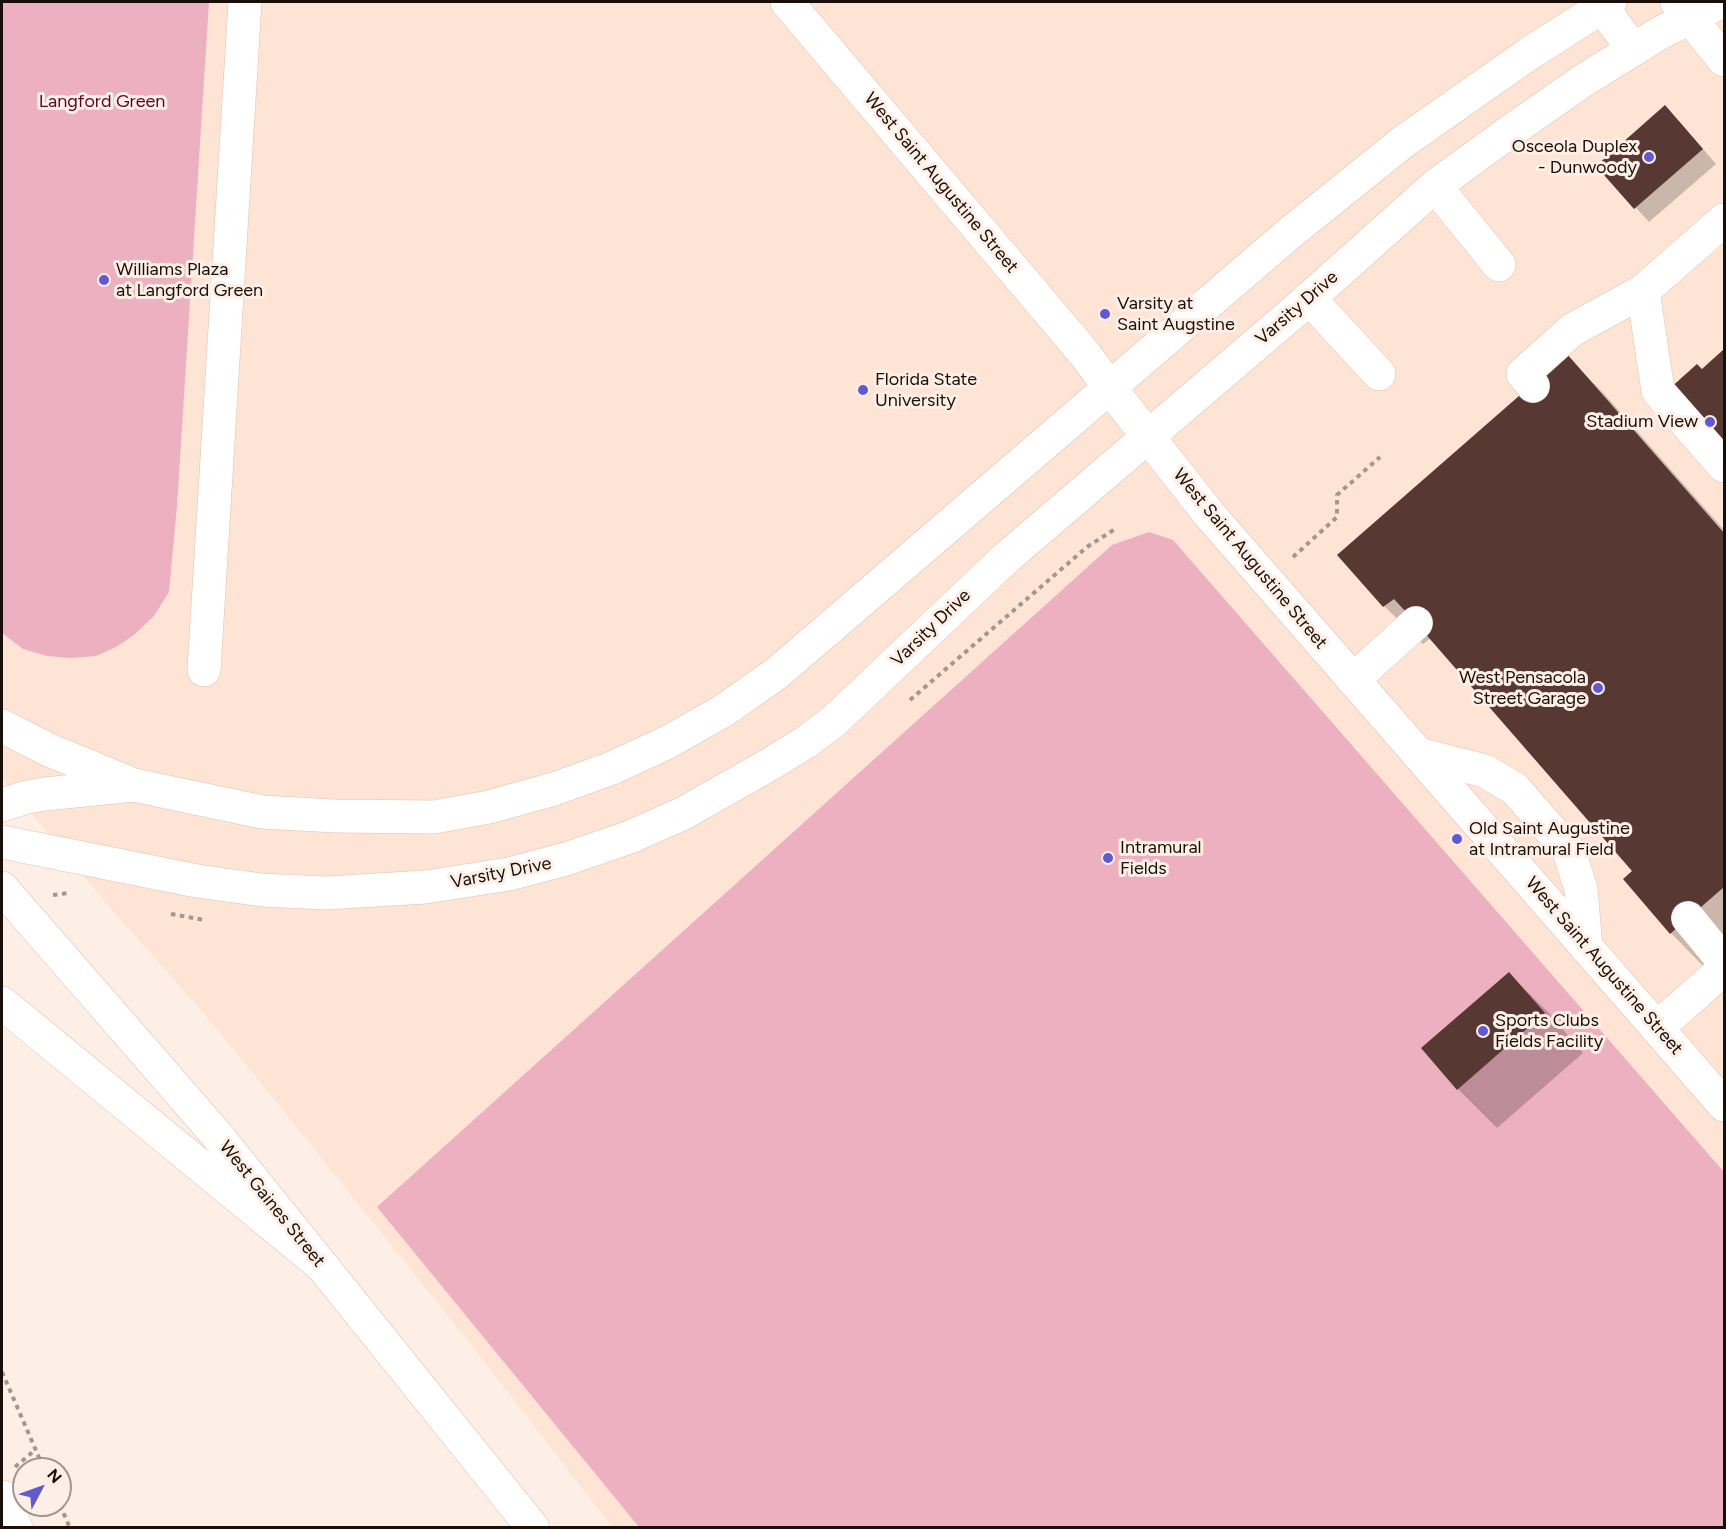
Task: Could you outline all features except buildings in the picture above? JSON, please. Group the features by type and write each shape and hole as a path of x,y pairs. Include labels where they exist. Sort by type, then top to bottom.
{"main road":[{"path":"204,670 245,2"},
{"name":"West Saint Augustine Street","path":"788,2 1076,344 1209,514 1725,1105"},
{"name":"Varsity Drive","path":"2,842 196,881 262,890 326,893 426,887 509,874 566,860 630,837 684,813 806,742 834,721 1006,558 1436,186 1504,135 1633,49 1683,10 1720,2"},
{"path":"2,726 49,750 134,785 262,812 335,816 434,817 489,807 543,792 612,768 668,742 723,711 777,673 1292,232 1403,142 1603,3 1633,49"},
{"path":"1683,10 1725,60"},
{"path":"1436,186 1499,265"},
{"path":"1533,386 1524,374 1572,330 1643,291 1725,220"},
{"path":"1643,291 1658,391 1725,466"},
{"path":"1309,298 1379,374"},
{"path":"1353,680 1416,623"},
{"path":"1418,754 1485,771 1515,789 1569,851 1581,889 1586,947"},
{"path":"2,805 45,794 134,785"},
{"name":"West Gaines Street","path":"2,888 178,1088 533,1527"},
{"path":"1688,918 1725,962"},
{"path":"1657,1028 1725,969"},
{"path":"2,1003 321,1265"},
{"path":"3,1497 16,1527"}],"path":[{"path":"1293,556 1336,517 1337,495 1380,457"},
{"path":"2,1372 39,1457"}],"shaded area":[{"name":"Florida State University","path":"2,2 1724,2 1724,1527 612,1527 480,1356 279,1105 2,778"}],"green space":[{"name":"Langford Green","path":"2,2 209,2 177,506 169,592 154,616 134,635 96,656 70,658 47,656 23,649 2,633"},
{"name":"Intramural Fields","path":"1149,532 1173,540 1724,1172 1724,1527 639,1527 377,1207 1112,545"}],"place":[{"name":"Osceola Duplex - Dunwoody","path":"1649,157"},
{"name":"Williams Plaza at Langford Green","path":"104,280"},
{"name":"Varsity at Saint Augstine","path":"1105,314"},
{"name":"Florida State University","path":"863,390"},
{"name":"Stadium View","path":"1710,422"},
{"name":"West Pensacola Street Garage","path":"1598,688"},
{"name":"Old Saint Augustine at Intramural Field","path":"1457,839"},
{"name":"Intramural Fields","path":"1108,858"},
{"name":"Sports Clubs Fields Facility","path":"1483,1031"}]}
